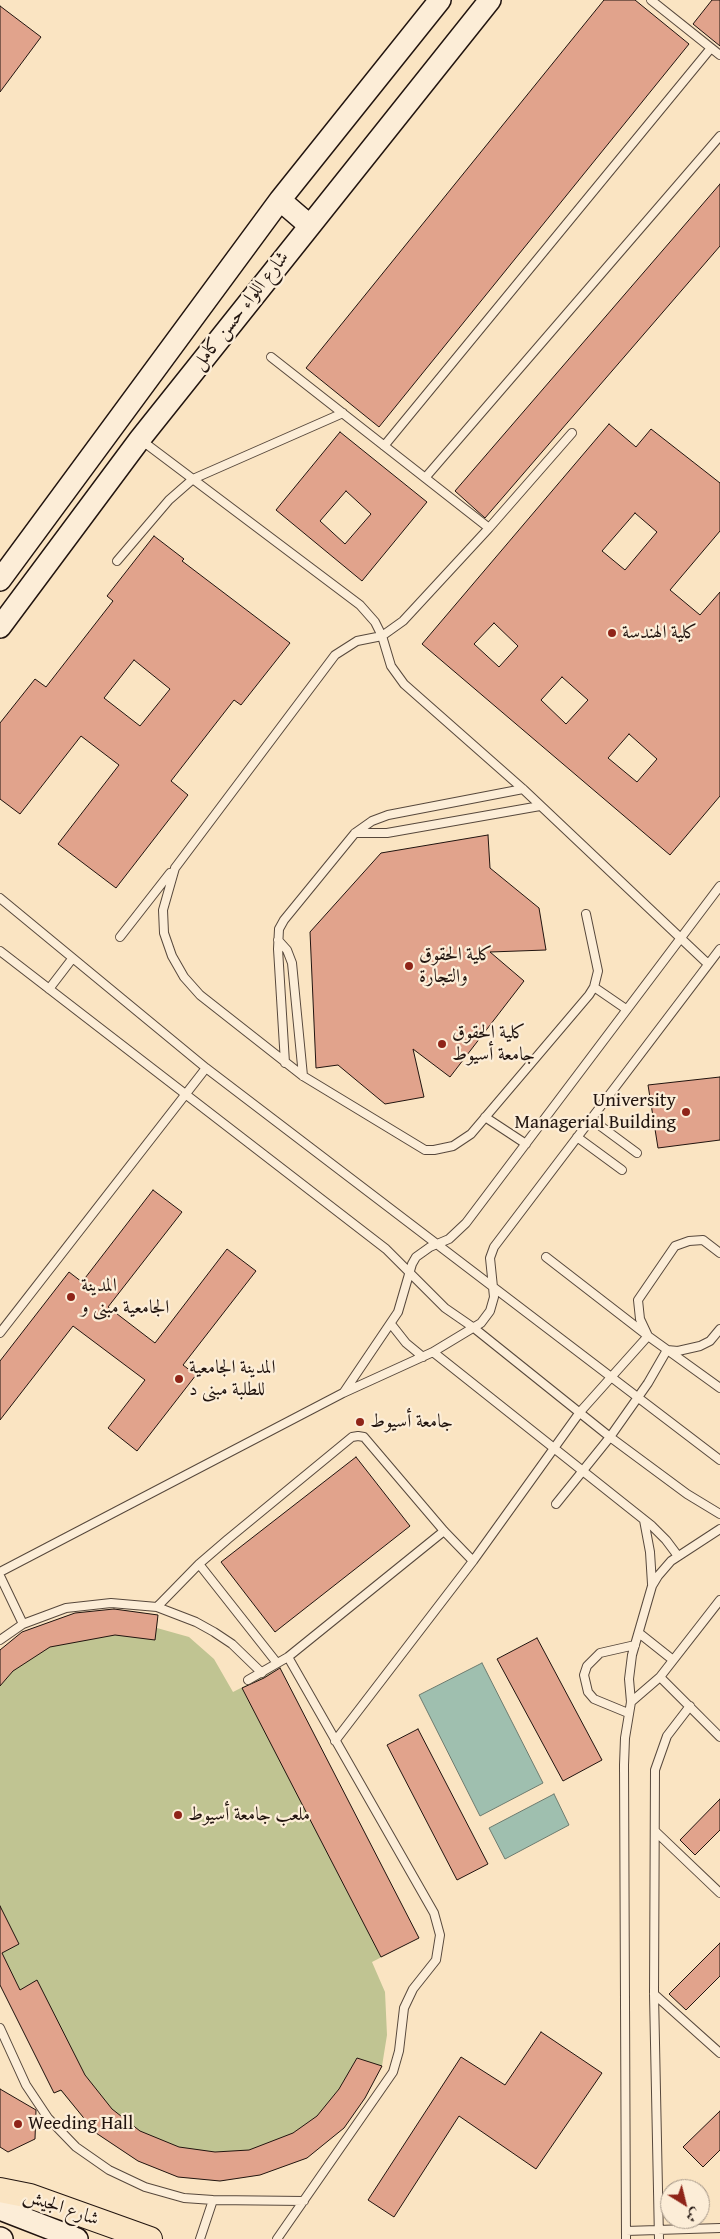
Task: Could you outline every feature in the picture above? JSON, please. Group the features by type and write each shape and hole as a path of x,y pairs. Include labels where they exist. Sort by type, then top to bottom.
{"main road":[{"name":"شارع اللواء حسن كامل","path":"0,580 280,200 440,0"},
{"name":"شارع اللواء حسن كامل","path":"0,627 140,439 490,0"},
{"path":"280,200 309,225"},
{"name":"شارع الجيش","path":"0,2190 37,2198 150,2239"},
{"path":"0,2208 77,2239"}],"lane":[{"path":"651,0 720,55"},
{"path":"384,446 711,48"},
{"path":"425,478 720,136"},
{"path":"271,357 489,528"},
{"path":"117,561 169,500 193,479 343,413"},
{"path":"120,937 175,868 335,655 357,641 382,636 403,621 489,528 572,433"},
{"path":"140,439 360,605 375,622 382,636 387,658 404,684 523,789 708,964"},
{"path":"285,1063 279,929 284,920 355,833 372,821 388,815 523,789"},
{"path":"355,833 387,833 540,806"},
{"path":"175,868 163,910 164,932 176,963 184,977 200,995 303,1076 425,1150 443,1149 453,1146 471,1134 594,987 598,971 586,914"},
{"path":"343,1393 391,1324 403,1299 412,1264 422,1251 454,1236 466,1223 720,886"},
{"path":"0,898 206,1068 720,1460"},
{"path":"278,940 287,950 292,963 303,1076"},
{"path":"0,1572 343,1393 433,1352 474,1328 490,1311 494,1289 490,1264 494,1247 720,949"},
{"path":"0,951 386,1249 410,1271 432,1297 474,1328 610,1437 687,1494 720,1514"},
{"path":"49,989 72,959"},
{"path":"594,987 626,1010"},
{"path":"0,1333 206,1068"},
{"path":"485,1117 526,1144"},
{"path":"591,1119 637,1152"},
{"path":"577,1137 622,1170"},
{"path":"648,1336 640,1319 638,1300 675,1246 689,1241 703,1240 720,1253"},
{"path":"546,1257 648,1336 720,1388"},
{"path":"391,1324 406,1343 423,1357"},
{"path":"667,1350 684,1350 700,1346 710,1341 720,1329"},
{"path":"335,1740 473,1561 580,1412 648,1336"},
{"path":"556,1504 610,1437 638,1398 667,1350"},
{"path":"433,1352 644,1520 666,1540 678,1556"},
{"path":"157,1607 199,1564 352,1437 358,1436 364,1437 444,1531 473,1561"},
{"path":"644,1520 650,1552 652,1586 635,1645 629,1679 630,1702 624,1765 626,2235 659,2230 720,2228"},
{"path":"652,1586 665,1567 678,1556 720,1529"},
{"path":"248,1680 288,1657 444,1531"},
{"path":"199,1564 277,1663"},
{"path":"0,1576 23,1624"},
{"path":"630,1702 660,1677 720,1600"},
{"path":"0,1640 23,1624 66,1608 111,1603 157,1607 196,1622 214,1632 247,1657 262,1673"},
{"path":"639,1633 673,1660"},
{"path":"628,1712 594,1699 588,1692 584,1675 592,1659 600,1653 635,1645"},
{"path":"277,2239 392,2072 399,2051 402,2015 407,2001 413,1989 436,1960 440,1946 440,1935 434,1913 288,1657"},
{"path":"660,1677 720,1737"},
{"path":"659,2239 654,1994 655,1770 658,1758 673,1725 690,1706"},
{"path":"655,1831 720,1893"},
{"path":"654,1994 720,2053"},
{"path":"0,2028 26,2085 48,2118 76,2147 109,2170 145,2187 184,2198 304,2201"},
{"path":"200,2239 214,2200"}],"green space":[{"name":"ملعب جامعة أسيوط","path":"116,1609 158,1615 157,1628 189,1637 214,1659 233,1692 280,1668 419,1938 372,1962 385,1992 387,2035 382,2066 365,2098 344,2128 307,2158 260,2175 220,2181 178,2177 138,2161 96,2133 61,2091 54,2093 0,1985 0,1650 22,1632 75,1613"}],"shaded area":[{"path":"482,1663 543,1783 480,1816 419,1695"},
{"path":"554,1794 569,1825 505,1859 489,1828"}],"building":[{"path":"604,0 635,0 689,44 379,427 306,368"},
{"path":"712,0 720,0 720,46 693,24"},
{"path":"0,6 41,37 0,92"},
{"path":"720,184 720,246 485,518 455,491"},
{"name":"كلية الهندسة","path":"609,424 636,447 651,429 720,483 720,531 670,590 700,615 720,592 720,796 670,855 422,644","holes":["635,513 657,532 625,570 602,551","494,623 518,646 499,667 474,644","562,677 588,700 566,724 541,700","629,734 657,759 637,782 608,758"]},
{"path":"340,432 427,502 362,581 276,510","holes":["346,491 371,514 345,544 320,521"]},
{"path":"154,536 184,559 182,561 290,643 241,705 234,700 171,781 188,795 116,888 58,844 119,765 81,736 20,814 0,799 0,723 35,679 46,687 113,601 107,596","holes":["134,660 170,689 140,726 104,698"]},
{"name":"كلية الحقوق والتجارة","path":"488,835 490,868 539,908 546,950 490,952 524,981 450,1077 413,1049 424,1097 385,1104 338,1065 316,1068 310,932 381,853"},
{"name":"University Managerial Building","path":"720,1077 720,1140 658,1148 648,1085"},
{"path":"153,1190 182,1212 108,1307 155,1343 227,1249 256,1271 183,1365 196,1375 137,1451 108,1428 145,1380 73,1326 0,1420 0,1361 69,1272 82,1282"},
{"path":"356,1457 410,1526 275,1632 221,1562"},
{"path":"114,1609 158,1615 155,1640 115,1635 50,1647 13,1671 0,1686 0,1650 22,1632 75,1613"},
{"path":"537,1638 602,1760 563,1781 497,1659"},
{"path":"280,1668 419,1938 381,1957 242,1688"},
{"path":"418,1729 488,1864 457,1880 387,1745"},
{"path":"720,1799 720,1830 695,1855 680,1840"},
{"path":"0,1906 19,1944 2,1953 20,1990 37,1980 85,2075 112,2109 140,2131 179,2147 215,2152 249,2150 293,2133 317,2116 339,2089 357,2058 382,2066 365,2098 344,2128 307,2158 260,2175 220,2181 178,2177 138,2161 96,2133 61,2090 54,2093 0,1985"},
{"path":"720,1943 720,1976 686,2010 669,1994"},
{"path":"541,2032 602,2073 536,2169 459,2116 394,2217 368,2200 461,2057 505,2085"},
{"name":"Weeding Hall","path":"0,2089 36,2110 35,2139 8,2152 0,2147"},
{"path":"720,2111 720,2150 703,2167 683,2147"}],"place":[{"name":"كلية الهندسة","path":"612,633"},
{"name":"كلية الحقوق والتجارة","path":"409,966"},
{"name":"كلية الحقوق جامعة أسيوط","path":"442,1044"},
{"name":"University Managerial Building","path":"686,1112"},
{"name":"المدينة الجامعية مبنى و","path":"71,1297"},
{"name":"المدينة الجامعية للطلبة مبنى د","path":"179,1379"},
{"name":"جامعة أسيوط","path":"360,1422"},
{"name":"ملعب جامعة أسيوط","path":"178,1815"},
{"name":"Weeding Hall","path":"18,2124"}]}
